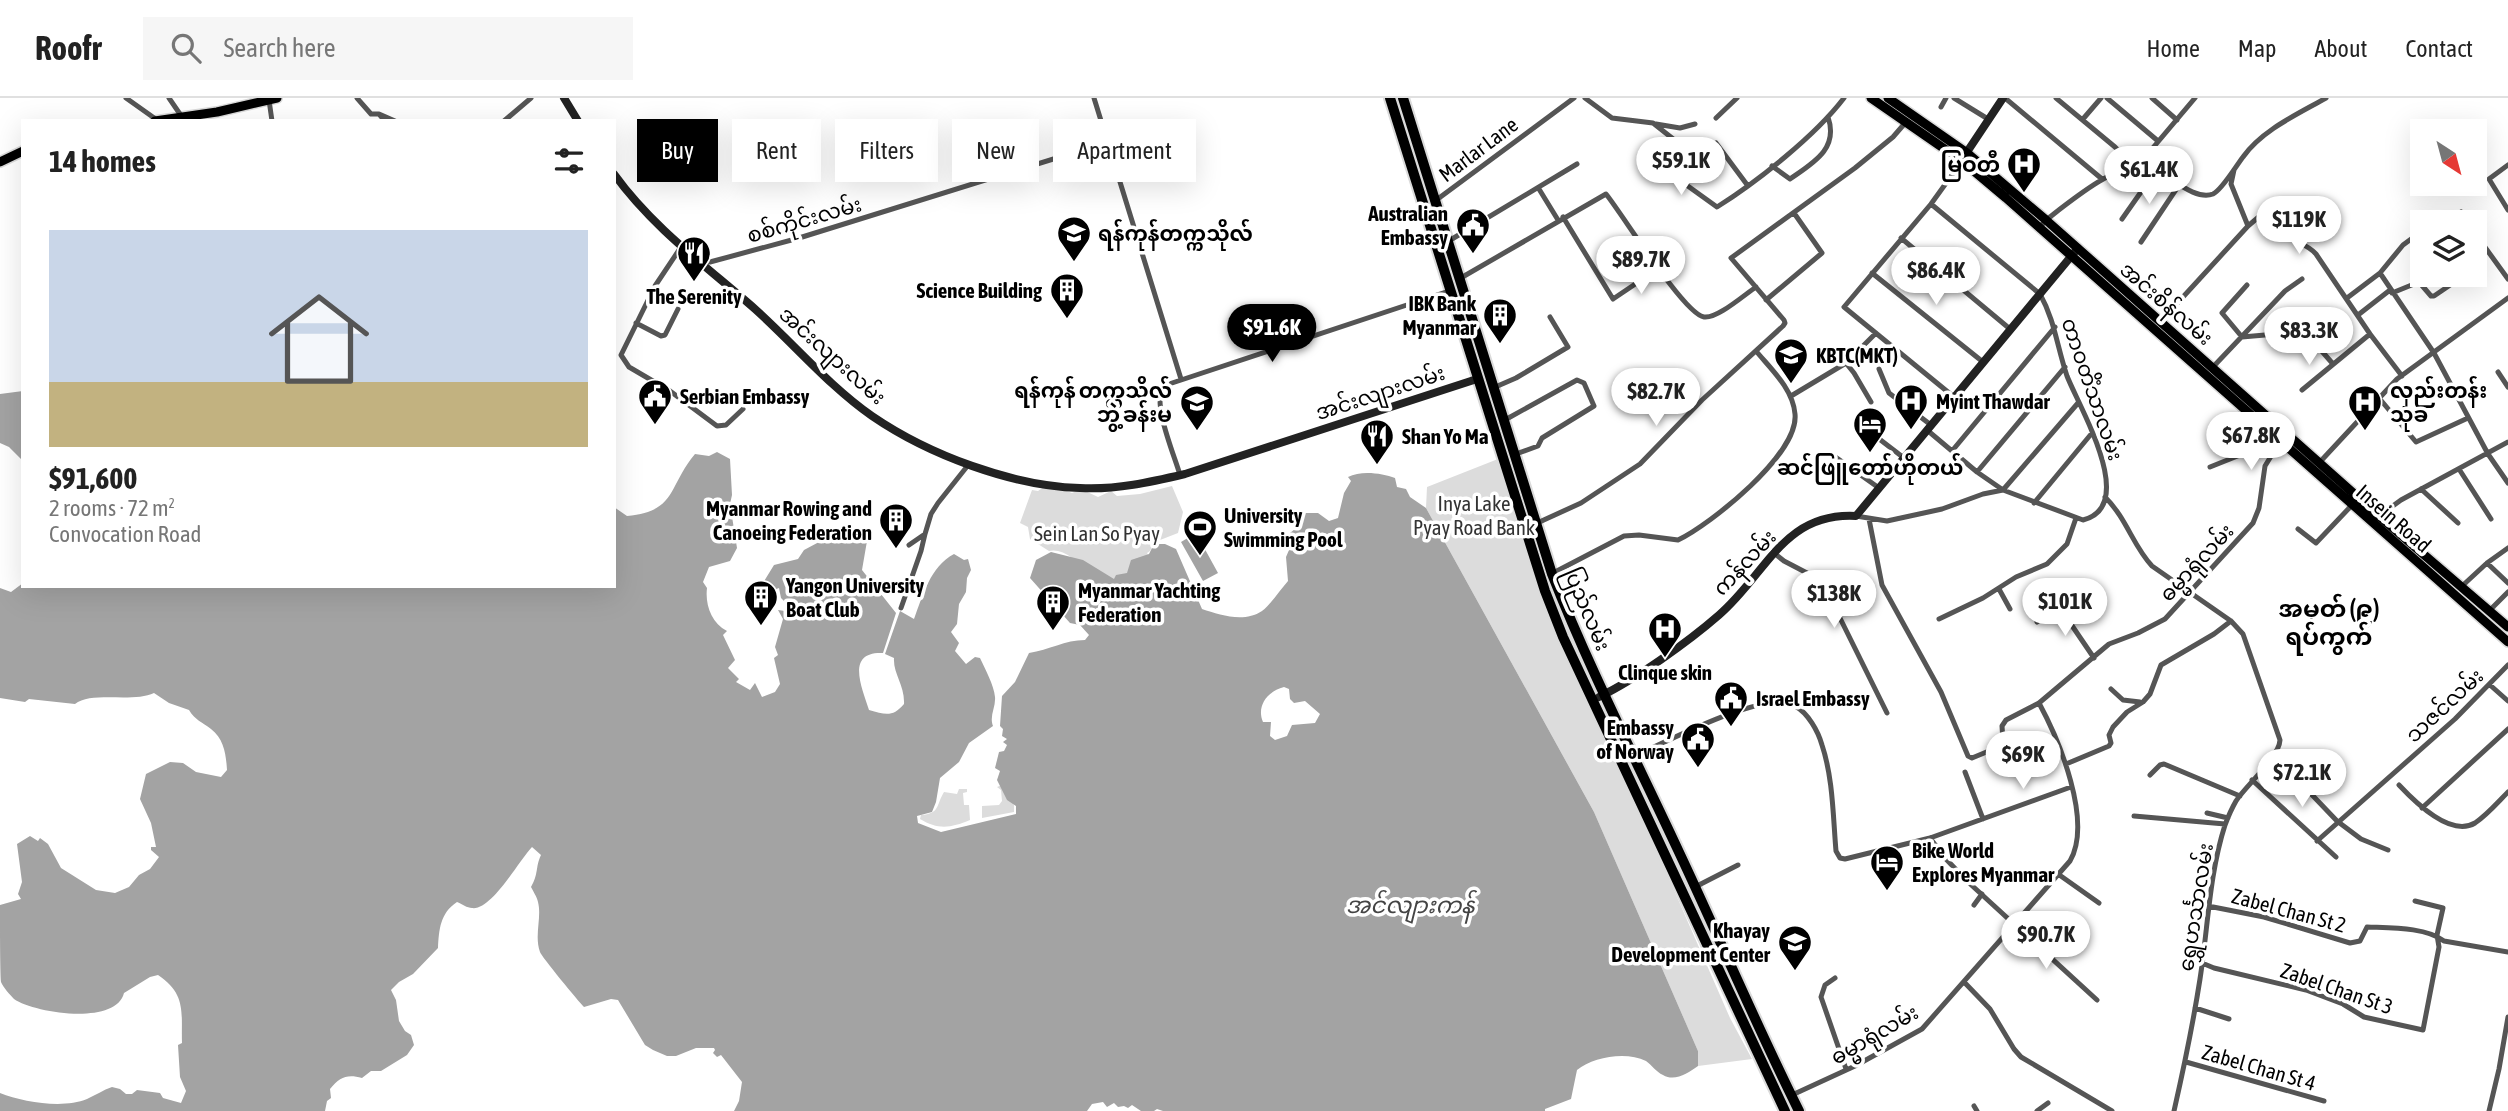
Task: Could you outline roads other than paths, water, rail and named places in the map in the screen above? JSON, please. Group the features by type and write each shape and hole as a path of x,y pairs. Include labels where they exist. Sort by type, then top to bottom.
{"highway":[{"name":"ပြည်လမ်း","path":"1390,98 1545,591 1782,1106"},
{"name":"ပြည်လမ်း","path":"1402,98 1552,574 1597,679 1800,1111"},
{"path":"1517,506 1528,503"},
{"path":"1586,684 1597,679"},
{"path":"1707,948 1719,943"},
{"path":"1770,1081 1782,1076"},
{"path":"1782,1106 1792,1095"}],"main road":[{"path":"564,98 577,119"},
{"path":"1871,98 1964,157 2006,198 2043,223"},
{"path":"1888,98 2043,223 2206,375 2267,429 2283,437"},
{"path":"1964,157 2004,98"},
{"path":"168,119 219,116 273,99"},
{"path":"1,159 21,152"},
{"name":"အင်းလျားလမ်း","path":"616,177 631,197 681,247 764,317 848,397 873,416 938,453 1024,480 1079,488 1123,486 1180,475 1477,379"},
{"path":"1856,516 2075,251"},
{"name":"အင်းစိန်လမ်း","path":"2075,251 2213,367 2316,466 2358,497 2508,627"},
{"path":"1483,360 1477,379 1493,388"},
{"name":"Insein Road","path":"2316,466 2352,506 2508,642"},
{"name":"ကန်လမ်း","path":"1593,699 1605,694 1682,643 1721,614 1774,553 1801,529 1823,518 1836,515 1856,516"}],"street":[{"path":"126,98 153,119"},
{"path":"169,98 181,117"},
{"path":"357,98 371,114 386,115 392,119"},
{"path":"506,119 531,98"},
{"path":"1094,98 1101,119"},
{"path":"1556,98 1561,106"},
{"name":"Marlar Lane","path":"1435,201 1574,98"},
{"path":"1586,98 1612,118 1680,128 1695,124"},
{"path":"1716,118 1737,98"},
{"path":"1681,145 1660,166 1717,207 1772,166 1828,117 1844,98"},
{"path":"1941,107 1946,98"},
{"path":"1954,98 1988,119"},
{"path":"2004,98 2102,179"},
{"path":"2056,98 2083,119 2134,167"},
{"path":"2083,119 2101,98"},
{"path":"2107,98 2158,141"},
{"path":"2152,98 2177,120"},
{"path":"2143,166 2146,156 2195,98"},
{"path":"2043,223 2102,179 2134,167 2143,166 2206,196 2215,194 2247,150 2278,126 2326,98"},
{"path":"272,119 273,99"},
{"path":"379,114 383,119"},
{"path":"1772,166 1790,179 1824,153 1832,134 1828,117"},
{"path":"1535,524 1581,503 1640,464 1702,400 1785,323 1731,258 1855,168 1893,137 1906,122"},
{"path":"1653,123 1696,157 1716,143 1748,186"},
{"path":"1954,397 1844,307 1931,204 1964,157"},
{"name":"စစ်ကိုင်းလမ်း","path":"710,262 799,238 1053,159"},
{"path":"1447,242 1577,164"},
{"path":"2508,165 2489,181 2508,210"},
{"path":"2234,168 2231,184 2248,226"},
{"path":"2122,219 2155,172"},
{"path":"1120,182 1181,379"},
{"path":"2141,242 2179,185"},
{"path":"1539,189 1613,299 1659,268"},
{"path":"1458,279 1606,194 1695,313 1705,317 1716,315 1756,287"},
{"path":"1931,204 2040,294"},
{"path":"2161,321 2248,226 2261,215 2273,210 2279,213 2288,236 2293,241 2308,245 2316,254 2402,376"},
{"path":"1766,300 1822,253 1794,213"},
{"path":"1901,238 2010,329"},
{"path":"2347,298 2380,273 2410,240"},
{"path":"681,247 655,286 618,355 629,367 670,391 716,426 726,425 743,409"},
{"path":"2487,250 2508,279"},
{"path":"1872,273 1983,362"},
{"path":"2380,273 2434,353 2488,454 2508,482"},
{"path":"2206,375 2286,291 2302,279"},
{"path":"2242,337 2222,313 2247,285"},
{"path":"2358,315 2391,292 2410,285"},
{"path":"2423,287 2434,296 2447,287"},
{"path":"1180,475 1159,400 1163,386 1449,291"},
{"name":"တာဝတိံသာလမ်း","path":"2040,294 2055,327 2064,367 2102,454 2106,471 2105,497"},
{"path":"2316,466 2402,376 2508,298"},
{"path":"636,323 661,336 665,335 678,309"},
{"path":"1493,388 1516,378 1568,347 1550,317"},
{"path":"2242,337 2288,333 2300,326 2333,364"},
{"path":"1952,451 2055,327"},
{"path":"1791,396 1846,363 1876,333"},
{"path":"2302,390 2370,334"},
{"path":"1552,574 1631,534 1678,540 1716,516 1760,477 1794,428 1796,415 1791,396 1756,351"},
{"path":"1846,363 1871,402"},
{"path":"1977,472 2064,367"},
{"path":"1879,369 1889,393 1952,451 2003,490 2083,520 2092,518 2103,507 2105,497"},
{"path":"2498,372 2508,387"},
{"path":"1503,421 1577,380 1584,383 1594,406 1542,438 1538,446 1513,455"},
{"path":"2379,398 2416,442 2468,418"},
{"path":"1856,516 1887,521 2003,490 2078,403"},
{"path":"1861,425 1903,458"},
{"path":"2210,467 2252,448 2267,429"},
{"path":"2034,503 2092,433"},
{"name":"ဓမ္မာရုံလမ်း","path":"1792,1095 1922,1029 1965,984 2014,923 2070,861 2078,845 2077,817 2066,764 2054,731 2039,703 2109,644 2157,624 2191,592 2253,523 2259,508 2265,466 2283,437"},
{"path":"2379,516 2421,489 2508,442"},
{"path":"1834,456 1879,488"},
{"path":"901,608 931,514 969,464"},
{"path":"2459,469 2491,519"},
{"path":"2421,489 2458,523"},
{"path":"2105,497 2127,525 2141,555 2152,566 2231,621 2243,634 2276,729 2280,745 2274,755 2337,821 2361,839 2388,850"},
{"path":"2298,529 2316,543 2358,497"},
{"path":"1939,619 1999,589 2016,577 2047,564 2067,544 2076,518"},
{"path":"1869,519 1882,585 1941,692 1968,756 1972,758 2001,746 2001,726 2006,720 2039,703"},
{"path":"909,545 925,534"},
{"path":"2461,587 2508,548"},
{"path":"1774,553 1791,566 1807,573 1835,608 1887,713"},
{"path":"2487,563 2508,583"},
{"path":"1999,589 2010,608"},
{"path":"2489,611 2508,592"},
{"path":"2037,622 2060,608 2094,657"},
{"path":"2066,764 2109,746 2109,735 2113,727 2126,712 2143,702 2155,684 2161,665 2231,621"},
{"name":"သဇင်လမ်း","path":"2316,841 2455,719 2508,665"},
{"path":"2490,685 2508,701"},
{"path":"2111,689 2123,700 2143,702"},
{"path":"1634,757 1747,707 1774,702 1794,704 1809,719 1823,746 1828,764 1836,851 1840,858 1845,859 1930,838 2071,787"},
{"path":"2422,808 2508,729"},
{"name":"ရွှေဟင်္သာလမ်း","path":"2174,1111 2195,1008 2208,906 2227,821 2240,796 2274,755"},
{"path":"2150,775 2164,764 2240,796"},
{"path":"1965,772 1983,819"},
{"path":"2252,780 2336,857"},
{"path":"2399,785 2422,808 2452,824 2471,824 2508,792"},
{"path":"2207,813 2227,821"},
{"path":"2134,816 2227,821"},
{"path":"1930,838 1945,858 2096,1000"},
{"path":"1695,887 1738,865"},
{"path":"2058,874 2099,903"},
{"path":"1973,905 1982,894"},
{"path":"2415,901 2442,908 2437,935 2444,941 2508,952"},
{"name":"Zabel Chan St 2","path":"2208,906 2264,916 2350,943 2360,941 2367,927 2437,935"},
{"name":"Zabel Chan St 3","path":"2202,963 2306,990 2343,1004 2364,1017 2423,1030 2439,947 2437,935"},
{"path":"1835,978 1825,985 1821,997 1846,1069"},
{"path":"1965,984 1990,1009 2016,1053 2112,1111"},
{"path":"2195,1008 2229,1019"},
{"path":"2489,1111 2508,1017"},
{"name":"Zabel Chan St 4","path":"2186,1062 2324,1101"},
{"path":"2037,1111 2048,1103"}],"water":[{"path":"21,391 21,459 9,447 0,443 0,394"},
{"name":"အင်လျားကန်","path":"717,452 730,459 730,504 737,548 730,561 709,567 703,582 707,588 708,607 713,618 727,631 723,635 735,660 728,668 739,679 736,682 750,690 755,683 762,697 775,692 780,684 774,658 778,655 775,647 783,619 778,610 785,611 785,602 781,598 779,588 765,593 758,591 774,565 798,559 804,550 851,525 865,532 867,541 862,570 896,613 883,653 871,654 860,664 860,682 869,710 889,714 904,704 894,658 885,654 900,611 914,619 928,582 939,566 954,554 964,560 968,559 971,570 967,578 966,592 959,604 957,624 951,632 959,643 955,651 966,664 975,657 980,658 989,677 995,697 993,726 969,743 959,762 940,778 932,812 917,816 918,823 941,832 1016,814 1016,806 1007,800 997,780 1000,771 995,768 999,752 1004,751 1007,745 1003,742 1007,739 1002,736 1003,729 1000,726 1002,696 1015,682 1029,653 1085,640 1089,635 1080,625 1070,623 1030,578 1036,560 1051,552 1083,560 1114,579 1116,575 1127,573 1131,560 1149,554 1154,544 1165,544 1176,549 1202,609 1232,617 1248,617 1262,611 1288,581 1286,557 1292,543 1290,533 1300,525 1301,509 1305,513 1318,513 1329,521 1338,518 1344,493 1351,481 1348,477 1371,473 1395,478 1397,487 1406,489 1410,497 1426,508 1594,812 1698,1051 1698,1066 1686,1074 1672,1078 1661,1074 1646,1061 1638,1058 1620,1056 1601,1059 1577,1070 1571,1099 1545,1111 1141,1111 1132,1105 1128,1108 1118,1107 1114,1103 1107,1107 1103,1102 1092,1104 1087,1111 734,1111 739,1101 742,1082 721,1055 717,1057 713,1053 714,1048 696,1048 676,1056 667,1056 653,1050 645,1045 618,1000 611,999 584,1007 547,962 538,946 539,908 531,887 541,855 532,847 487,902 472,908 457,902 451,906 442,922 438,948 413,974 391,990 396,1000 399,1021 411,1035 414,1045 407,1055 381,1071 371,1071 362,1078 352,1076 341,1079 330,1089 331,1098 327,1101 325,1111 0,1111 0,1093 31,1101 67,1104 87,1099 112,1087 126,1094 137,1090 160,1093 163,1098 181,1103 186,1091 180,1077 178,1045 182,1043 181,1005 167,982 158,975 150,977 124,993 118,1003 106,1010 91,1013 55,1012 24,1004 14,999 1,982 0,905 21,899 18,894 22,882 17,844 30,836 38,841 40,838 48,844 61,868 96,890 115,893 129,887 139,875 150,869 159,857 151,850 151,847 156,847 151,823 140,799 146,774 170,762 183,763 196,772 221,777 227,770 224,747 219,737 189,710 169,703 154,693 135,697 91,698 75,704 0,698 0,588 11,592 21,584 21,588 616,588 616,508 627,516 655,509 669,496 695,454 709,456","holes":["1284,687 1289,689 1290,699 1294,703 1305,701 1320,714 1315,723 1292,725 1287,736 1275,740 1270,736 1271,722 1263,722 1262,705 1268,696"]},
{"name":"University Swimming Pool","path":"1196,533 1218,573 1203,581 1181,542"}],"place":[{"name":"မြဝတီ","path":"2024,194"},
{"name":"Australian Embassy","path":"1473,255"},
{"name":"ရန်ကုန်တက္ကသိုလ်","path":"1074,263"},
{"name":"The Serenity","path":"694,283"},
{"name":"Science Building","path":"1067,320"},
{"name":"IBK Bank Myanmar","path":"1500,345"},
{"name":"KBTC(MKT)","path":"1791,385"},
{"name":"Serbian Embassy","path":"655,426"},
{"name":"Myint Thawdar","path":"1911,431"},
{"name":"ရန်ကုန် တက္ကသိုလ် ဘွဲ့ ခန်းမ","path":"1197,432"},
{"name":"လှည်းတန်း သုခ","path":"2365,432"},
{"name":"ဆင်ဖြူတော်ဟိုတယ်","path":"1870,454"},
{"name":"Shan Yo Ma","path":"1377,466"},
{"name":"Myanmar Rowing and Canoeing Federation","path":"896,550"},
{"name":"University Swimming Pool","path":"1200,557"},
{"name":"Yangon University Boat Club","path":"761,627"},
{"name":"Myanmar Yachting Federation","path":"1053,632"},
{"name":"Clinque skin","path":"1665,659"},
{"name":"Israel Embassy","path":"1731,728"},
{"name":"Embassy of Norway","path":"1698,769"},
{"name":"Bike World Explores Myanmar","path":"1887,892"},
{"name":"Khayay Development Center","path":"1795,972"}],"district":[{"name":"အမှတ် (၉) ရပ်ကွက်","path":"2329,622"}],"park label":[{"name":"Inya Lake Pyay Road Bank","path":"1474,515"},
{"name":"Sein Lan So Pyay","path":"1097,533"}]}
